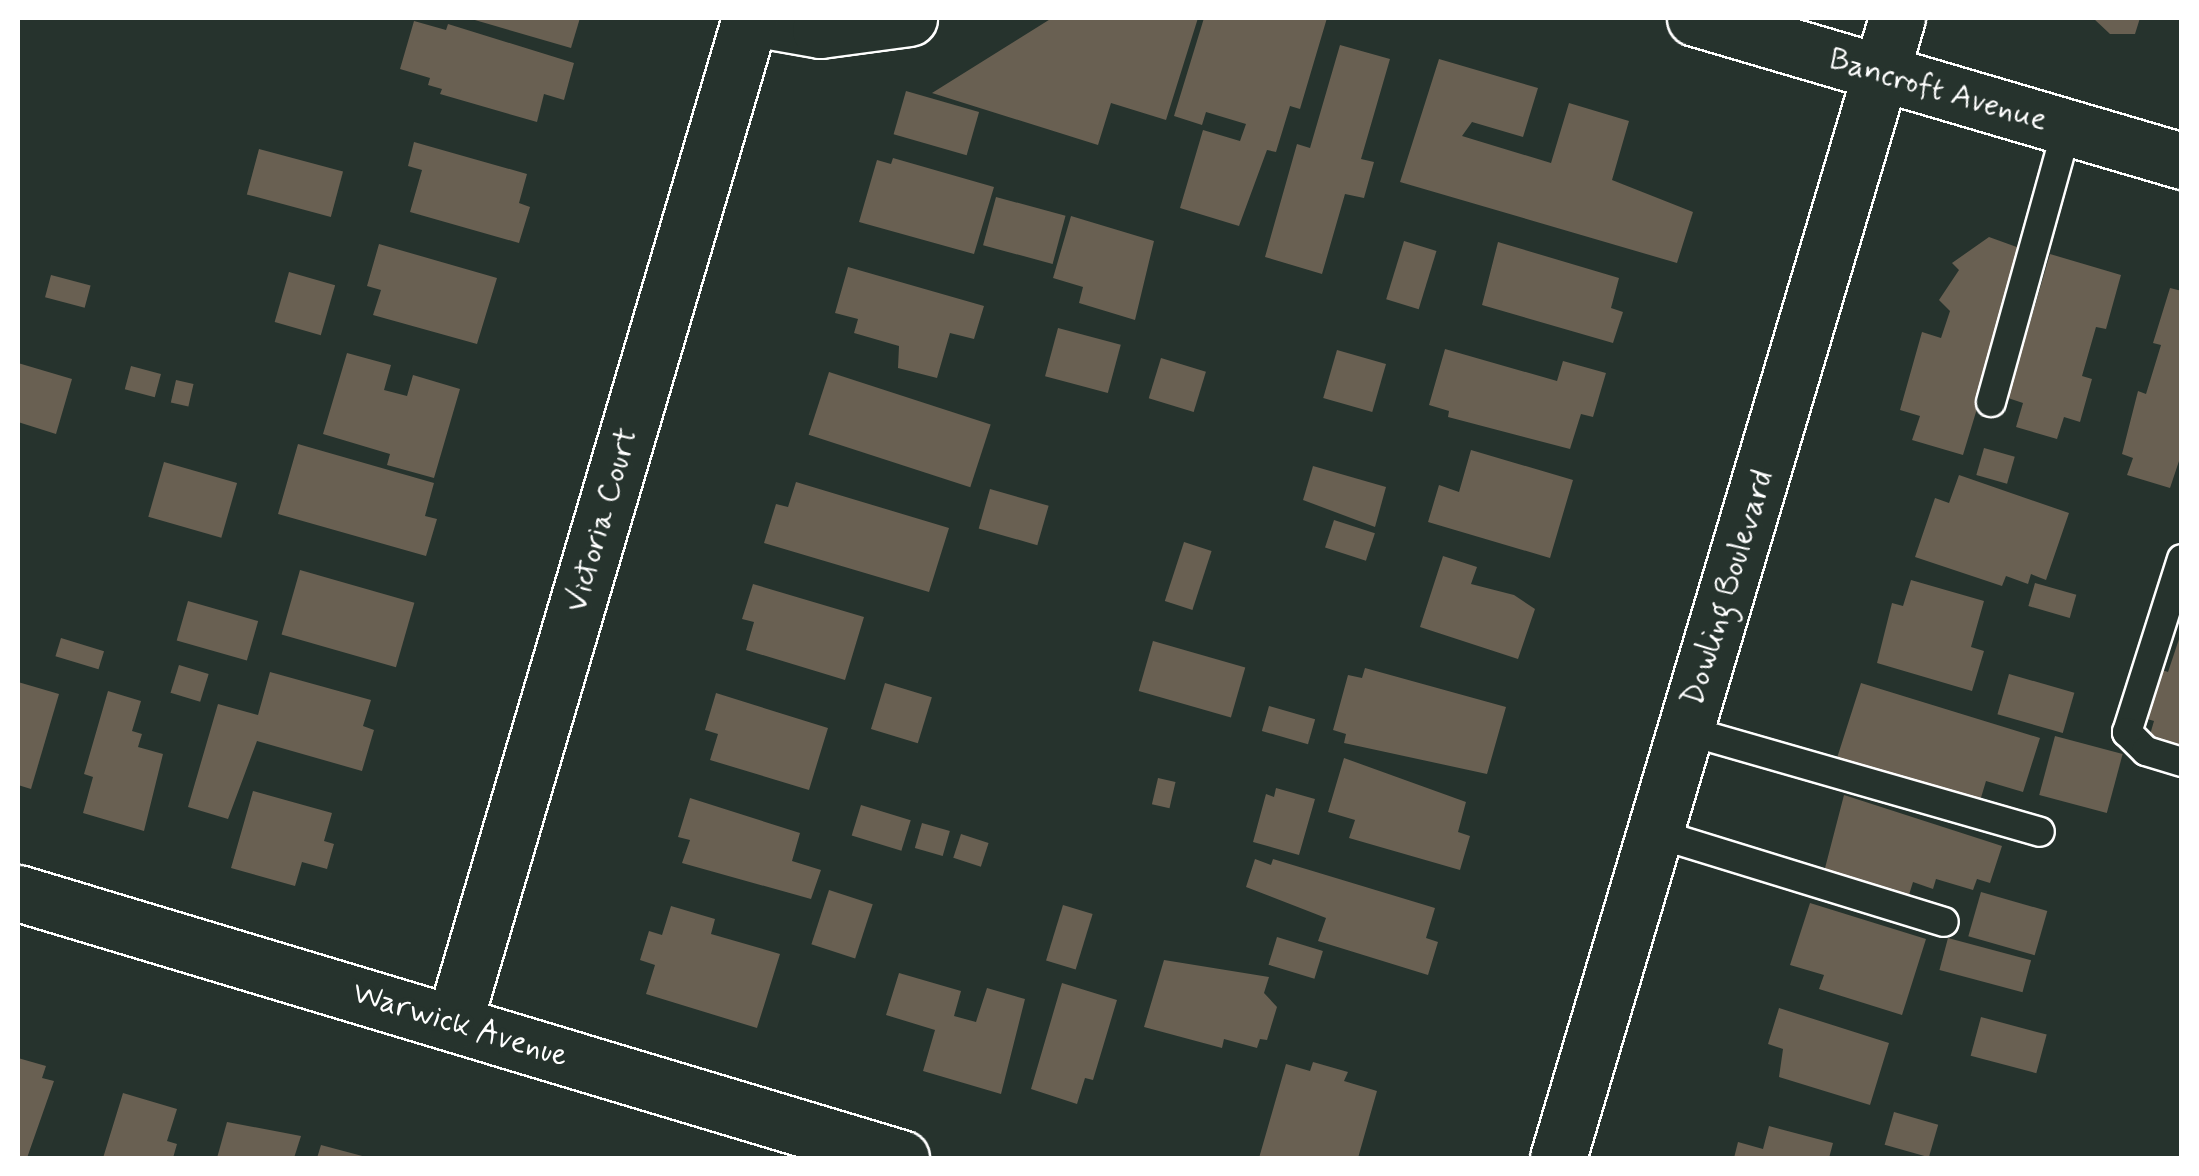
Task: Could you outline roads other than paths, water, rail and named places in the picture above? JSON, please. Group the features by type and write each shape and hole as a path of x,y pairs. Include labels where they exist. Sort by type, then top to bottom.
{"street":[{"path":"751,18 820,30 909,18"},
{"name":"Victoria Court","path":"454,1022 751,18"},
{"name":"Bancroft Avenue","path":"1695,18 2182,162"},
{"name":"Dowling Boulevard","path":"1558,1158 1897,18"},
{"name":"Warwick Avenue","path":"18,894 901,1158"}],"lane":[{"path":"1991,402 2067,128"},
{"path":"2182,559 2126,732 2146,751 2182,762"},
{"path":"1686,730 2040,832"},
{"path":"1654,834 1944,922"}]}
